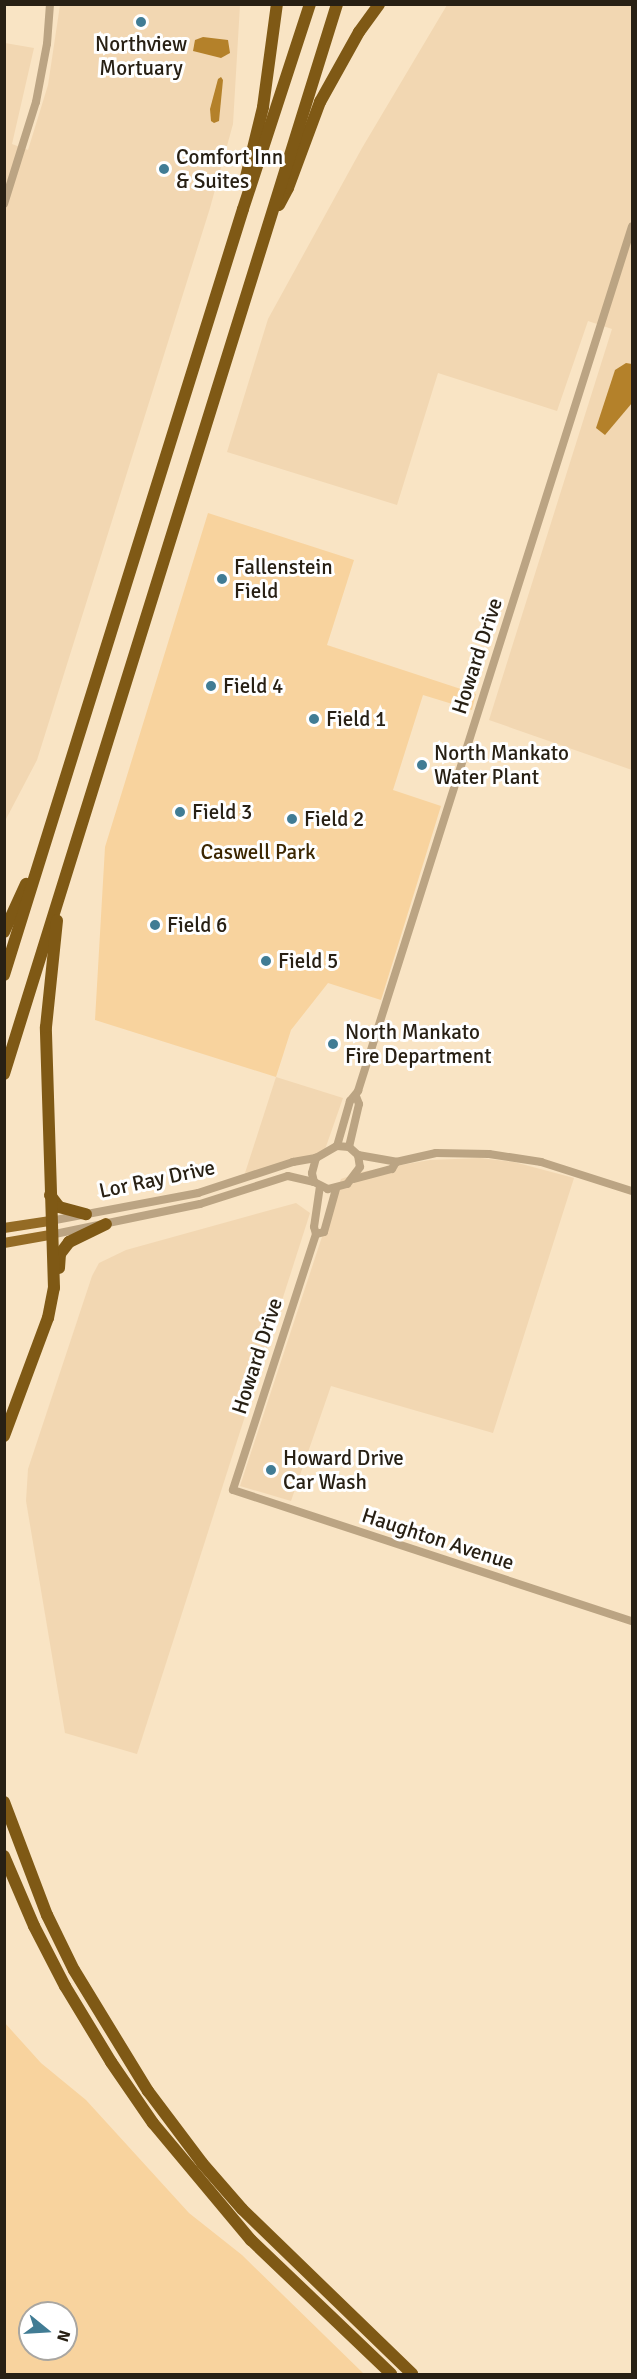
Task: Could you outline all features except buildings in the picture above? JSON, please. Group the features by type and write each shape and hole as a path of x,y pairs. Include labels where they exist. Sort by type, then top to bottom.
{"highway":[{"path":"243,209 245,182 268,78 277,4"},
{"path":"4,975 243,209 310,4"},
{"path":"4,1074 337,4"},
{"path":"267,227 288,189 320,102 359,32 379,4"},
{"path":"4,932 48,833"},
{"path":"51,1308 54,1288 50,1235 46,1027 61,886"},
{"path":"49,1194 59,1207 86,1214"},
{"path":"4,1436 51,1308 63,1248 75,1237 106,1224"},
{"path":"4,1803 47,1915 74,1970 148,2091 202,2163 242,2209 412,2374"},
{"path":"4,1856 34,1926 65,1986 105,2054 153,2123 251,2240 391,2374"}],"main road":[{"name":"Lor Ray Drive","path":"4,1228 50,1221"},
{"name":"Lor Ray Drive","path":"4,1243 50,1235"}],"street":[{"path":"4,204 36,102 47,44 50,4"},
{"name":"Howard Drive","path":"337,1146 350,1101 356,1096 633,226"},
{"name":"Howard Drive","path":"349,1148 359,1104 356,1096"},
{"path":"396,1162 392,1169 354,1179 336,1189 317,1184 312,1173 316,1158 337,1146 349,1148 358,1155 396,1162 436,1153 489,1154 542,1162 633,1191"},
{"path":"354,1179 360,1167 358,1155"},
{"name":"Lor Ray Drive","path":"50,1221 198,1193 292,1162 316,1158"},
{"path":"254,1176 257,1186"},
{"name":"Lor Ray Drive","path":"50,1235 200,1204 288,1176 317,1184"},
{"name":"Howard Drive","path":"232,1490 316,1234 314,1227 317,1184"},
{"name":"Howard Drive","path":"316,1234 324,1232 336,1189"},
{"name":"Haughton Avenue","path":"232,1490 633,1621"}],"shaded area":[{"path":"60,5 240,5 233,124 210,208 37,760 5,821 5,43 34,48 12,144 28,150 48,85"},
{"path":"447,5 632,5 632,770 489,720 612,329 588,321 557,411 438,373 397,505 227,452 268,319 362,148"},
{"path":"203,37 228,40 230,53 221,58 193,51 195,40"},
{"path":"221,77 223,80 219,121 214,123 211,121 210,109 218,79"},
{"path":"626,363 632,364 632,403 605,435 596,428 615,370"},
{"path":"276,1077 343,1098 322,1158 245,1173"},
{"path":"480,1158 514,1162 574,1178 493,1433 331,1386 291,1501 240,1486 341,1179 361,1172 430,1160"},
{"path":"296,1203 310,1213 137,1754 65,1733 26,1501 28,1469 92,1276 99,1263 126,1250"}],"green space":[{"name":"Caswell Park","path":"208,513 354,560 327,645 476,694 472,710 423,695 393,790 441,806 381,1000 328,983 291,1030 276,1077 95,1020 105,847"},
{"path":"4,2022 41,2063 86,2100 189,2213 242,2255 364,2374 5,2374"}],"place":[{"name":"Northview Mortuary","path":"141,22"},
{"name":"Comfort Inn & Suites","path":"164,169"},
{"name":"Fallenstein Field","path":"222,579"},
{"name":"Field 4","path":"211,686"},
{"name":"Field 1","path":"314,719"},
{"name":"North Mankato Water Plant","path":"422,765"},
{"name":"Field 3","path":"180,812"},
{"name":"Field 2","path":"292,819"},
{"name":"Field 6","path":"155,925"},
{"name":"Field 5","path":"266,961"},
{"name":"North Mankato Fire Department","path":"333,1044"},
{"name":"Howard Drive Car Wash","path":"271,1470"}]}
